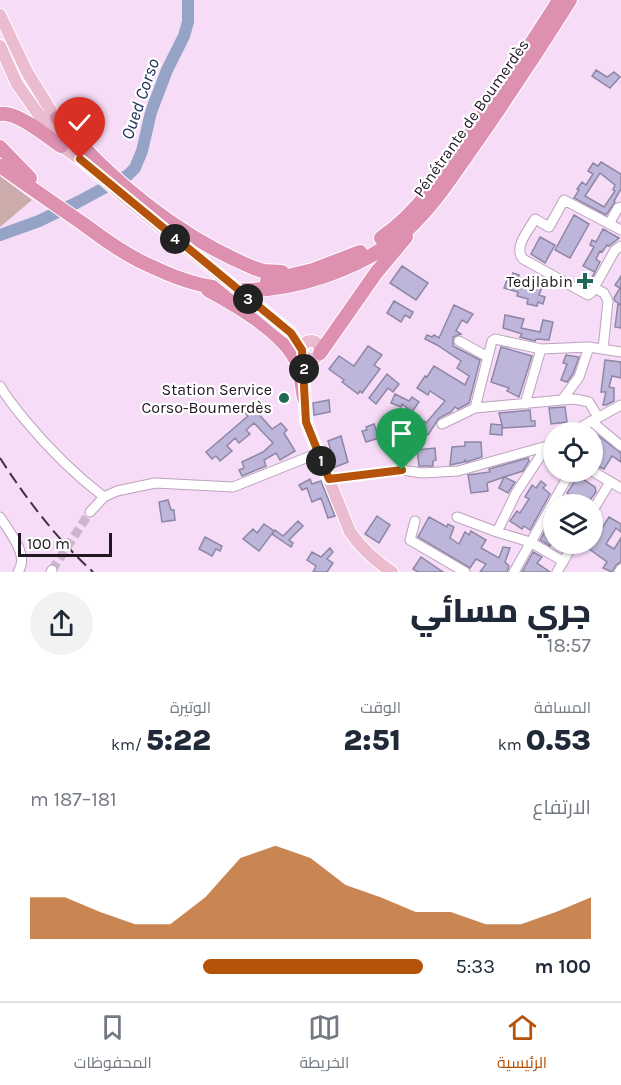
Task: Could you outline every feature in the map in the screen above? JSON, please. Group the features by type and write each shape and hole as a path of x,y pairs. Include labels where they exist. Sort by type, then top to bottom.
{"highway":[{"name":"Pénétrante de Boumerdès","path":"0,156 120,242 159,263 199,276 233,281 274,280 313,270 359,252 383,238 424,199 533,42 559,0"},
{"name":"Pénétrante de Boumerdès","path":"0,166 134,258 198,285 230,290 290,286 324,276 365,258 407,231 430,207 519,81 570,0"},
{"path":"0,114 11,114 20,118 61,146"},
{"path":"57,118 104,174 196,239 236,260 263,271 282,272 359,252"},
{"path":"0,147 30,178"},
{"path":"317,351 335,335 376,273 430,207"},
{"path":"198,285 236,306 278,338 298,365 304,398"}],"main road":[{"path":"0,15 32,81 57,118 65,137 80,159"},
{"path":"0,46 17,84 61,146 104,174 291,333 317,351"},
{"path":"291,333 302,350 306,422 350,532 361,548 392,572"},
{"path":"302,350 306,343 317,351"},
{"path":"304,398 317,351"}],"street":[{"path":"621,230 564,201 549,227 535,219 519,247 519,252 523,259 585,294 591,293 615,250 621,246"},
{"path":"609,224 618,208 621,207"},
{"path":"594,288 604,293 608,301 603,349"},
{"path":"476,408 492,341 495,339 541,349 589,347 621,352"},
{"path":"459,342 488,357"},
{"path":"562,400 579,377 589,347"},
{"path":"525,404 541,349"},
{"path":"0,386 49,449 81,480 104,497"},
{"path":"442,424 476,408 575,399 589,402 594,419 621,446"},
{"path":"589,422 621,405"},
{"path":"329,479 402,470 422,473 458,471 543,446"},
{"path":"90,512 104,497 117,490 155,483 234,487 318,453"},
{"path":"497,532 516,493 543,454"},
{"path":"603,478 621,489"},
{"path":"514,572 565,482"},
{"path":"603,494 610,482"},
{"path":"0,517 19,549 22,561 18,572"},
{"path":"457,517 530,542 563,561"},
{"path":"415,521 411,540 465,572"},
{"path":"556,572 567,554"}],"shaded area":[{"path":"0,176 32,200 0,227"}],"building":[{"path":"596,70 607,77 614,72 620,77 610,88 592,76"},
{"path":"601,162 621,174 621,189 606,215 574,198 582,182 586,185 593,174 588,171 593,163 598,166","holes":["600,173 615,185 613,190 615,191 604,207 585,196"]},
{"path":"574,215 589,224 570,258 555,250"},
{"path":"603,229 619,238 609,246 607,245 602,252 600,251 596,259 600,262 595,272 583,266 594,247 590,245 592,240 596,242"},
{"path":"540,237 555,245 545,263 531,254"},
{"path":"402,266 428,283 416,300 390,283"},
{"path":"513,273 519,275 518,279 532,281 531,283 542,287 539,295 545,297 543,304 538,302 537,306 527,304 528,299 517,296 518,292 504,288 507,280 511,282"},
{"path":"621,276 621,305 614,298 620,288 615,285"},
{"path":"394,301 413,312 410,318 405,315 401,322 387,313"},
{"path":"618,304 621,305 621,328 615,327"},
{"path":"454,305 473,314 467,323 462,320 456,331 461,334 453,337 453,346 480,360 469,403 458,409 455,407 451,412 439,418 428,435 418,427 424,421 426,423 445,401 430,391 428,395 417,388 425,376 427,377 434,366 465,385 469,376 457,368 461,361 425,339 427,335 439,338"},
{"path":"505,315 524,319 521,328 540,332 543,320 553,322 549,340 536,339 535,341 520,337 522,334 503,328"},
{"path":"368,346 382,355 374,365 380,369 362,393 360,391 358,394 329,369 339,356 354,366"},
{"path":"501,347 532,356 519,397 507,391 509,388 491,382"},
{"path":"566,355 579,357 573,374 567,382 561,380 567,364 563,363"},
{"path":"605,360 621,362 621,378 612,376 609,387 614,388 614,401 603,405 606,392 601,392"},
{"path":"387,374 399,384 393,392 388,388 376,404 369,398"},
{"path":"395,394 409,401 412,397 419,402 412,412 402,404 401,407 391,403"},
{"path":"329,400 330,412 314,415 313,403"},
{"path":"255,403 260,408 256,411 272,429 281,423 287,430 284,433 295,451 280,460 276,453 264,460 266,466 242,476 239,470 244,468 242,462 263,452 273,443 254,423 246,430 250,434 239,443 235,438 227,446 232,451 220,461 216,456 212,459 206,452 248,416 245,413"},
{"path":"565,407 567,422 551,422 549,408"},
{"path":"530,410 531,421 535,421 535,426 503,428 502,426 502,435 490,434 491,424 502,425 499,413"},
{"path":"374,424 379,438 366,442 362,431"},
{"path":"341,436 348,462 333,468 329,457 332,454 328,441"},
{"path":"603,439 621,453 621,462 612,456 604,469"},
{"path":"465,442 481,442 482,457 450,465 452,447 465,446"},
{"path":"435,448 436,460 433,461 433,466 419,466 417,450"},
{"path":"528,458 529,461 523,471 487,483 488,491 471,493 468,475 490,472 489,469"},
{"path":"504,477 515,482 508,493 499,488"},
{"path":"310,479 312,484 321,481 335,516 328,518 321,498 312,502 307,488 302,490 299,485"},
{"path":"541,481 546,485 543,488 550,494 543,494 543,507 530,530 524,526 522,529 510,521 517,511 520,513 529,499 525,497 532,485 536,488"},
{"path":"574,482 587,482 595,487 596,492 594,494 567,493"},
{"path":"168,500 171,510 174,510 175,520 162,522 159,502"},
{"path":"377,516 390,525 379,543 365,534"},
{"path":"429,517 447,527 448,524 454,527 450,538 459,544 465,532 469,535 471,531 486,540 481,548 499,558 503,547 510,548 505,562 509,566 507,572 480,572 486,564 476,559 470,568 418,537"},
{"path":"609,517 621,524 621,532 616,528 606,544 614,549 621,538 621,562 612,572 603,568 607,562 596,554 603,554 603,526"},
{"path":"298,521 303,526 289,540 293,543 291,547 272,534 275,530 283,536"},
{"path":"264,524 274,531 259,551 243,539 253,529 257,533"},
{"path":"205,537 222,546 220,551 216,549 212,556 199,549"},
{"path":"330,548 333,552 327,559 333,563 327,572 313,572 316,566 307,560 312,552 321,557"},
{"path":"533,552 542,557 537,563 550,572 522,572"},
{"path":"421,557 443,572 418,572 413,569"}],"waterway":[{"name":"Oued Corso","path":"0,235 39,221 78,202 128,175 135,168 142,151 151,112 167,70 184,36 188,22 188,0"}],"tunnel":[{"path":"52,570 90,512"}],"railway":[{"path":"0,458 43,518 93,572"}],"place":[{"name":"Tedjlabin","path":"585,281"},
{"name":"Station Service Corso-Boumerdès","path":"284,398"}],"route":[{"path":"80,159 291,333 302,350 306,422 329,479 402,470"}]}
